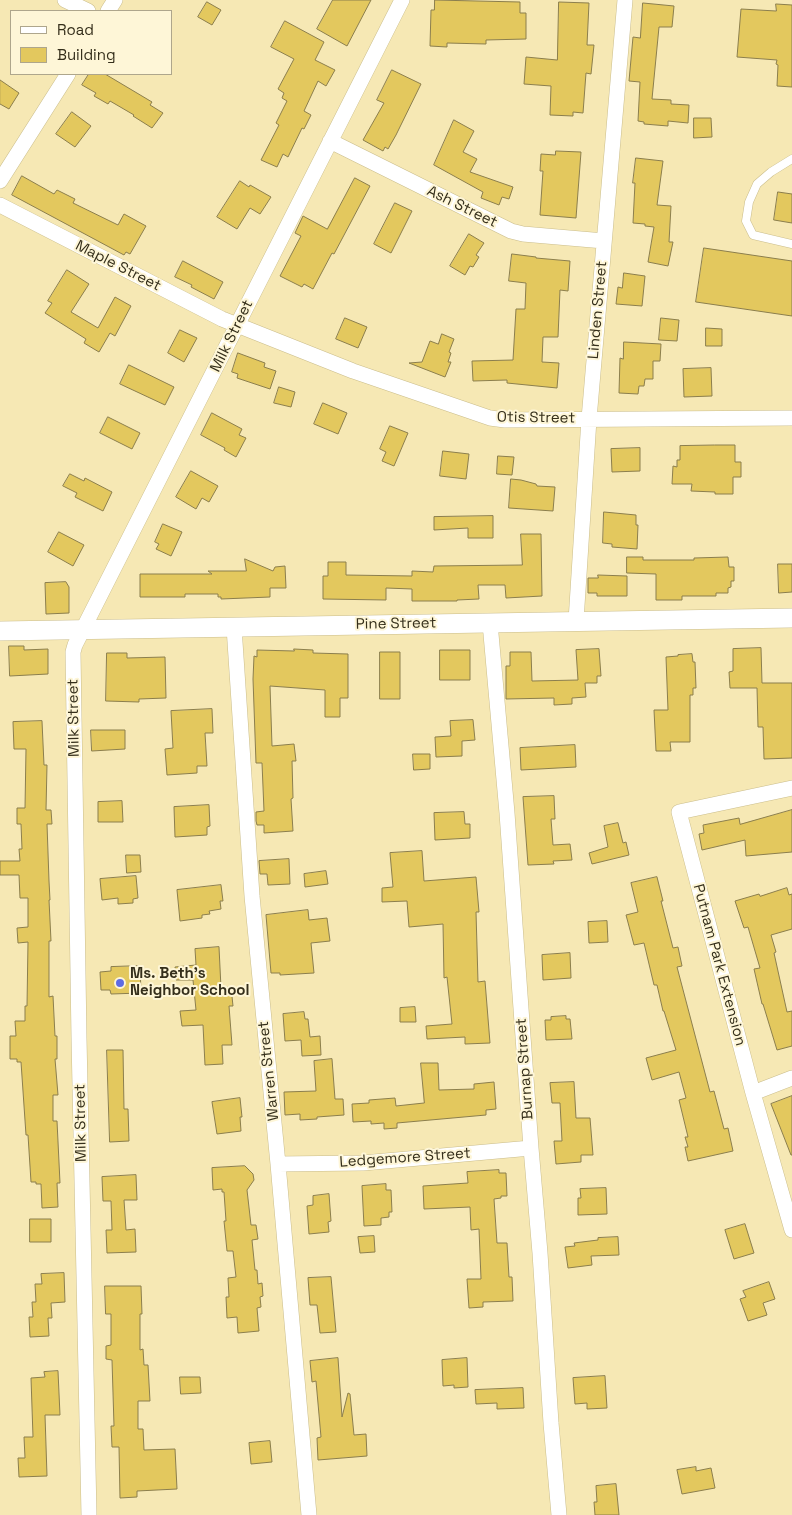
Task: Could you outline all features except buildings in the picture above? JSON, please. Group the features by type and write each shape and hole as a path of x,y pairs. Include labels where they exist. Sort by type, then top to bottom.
{"street":[{"path":"65,0 86,10"},
{"name":"Milk Street","path":"89,1515 79,1038 73,658 75,645 402,0"},
{"name":"Linden Street","path":"576,621 589,419 625,0"},
{"path":"0,182 67,75"},
{"name":"Ash Street","path":"330,141 512,231 523,234 604,241"},
{"name":"Maple Street","path":"0,205 222,319 238,324"},
{"name":"Otis Street","path":"238,324 353,371 490,418 505,420 792,418"},
{"name":"Pine Street","path":"0,631 792,618"},
{"name":"Burnap Street","path":"490,623 507,813 559,1515"},
{"name":"Warren Street","path":"234,627 252,896 309,1515"},
{"name":"Putnam Park Extension","path":"792,788 678,812 753,1093 792,1230"},
{"path":"753,1093 792,1078"},
{"name":"Ledgemore Street","path":"278,1164 363,1163 531,1148"}],"lane":[{"path":"792,159 771,172 757,184 749,202 746,221 753,235 792,244"}],"place":[{"name":"Ms. Beth's Neighbor School","path":"120,983"}]}
